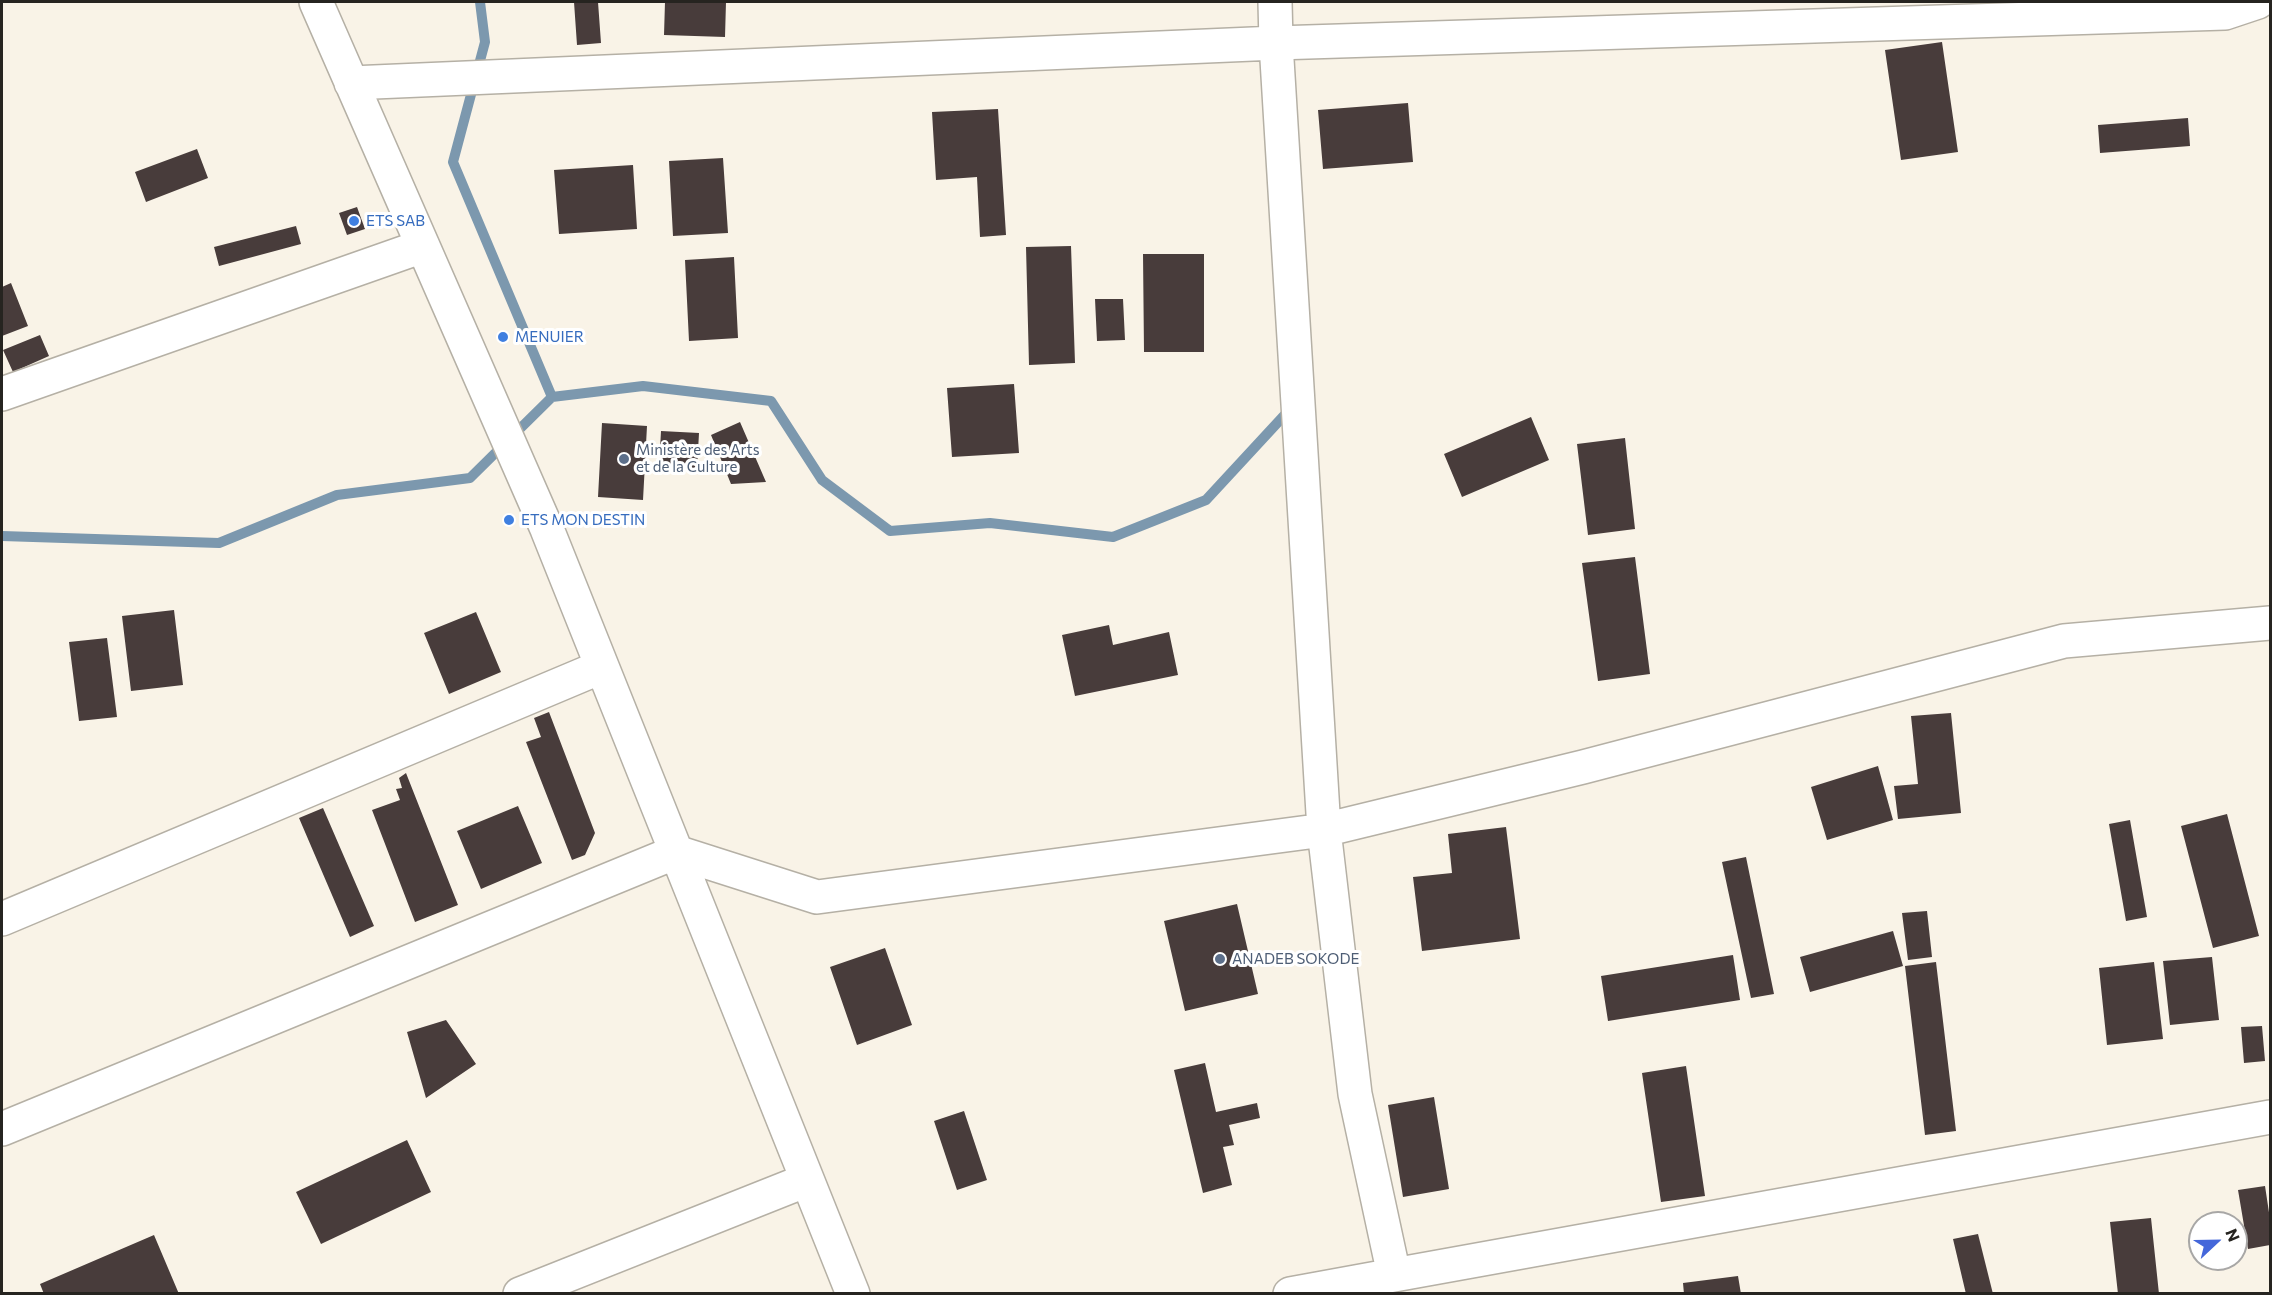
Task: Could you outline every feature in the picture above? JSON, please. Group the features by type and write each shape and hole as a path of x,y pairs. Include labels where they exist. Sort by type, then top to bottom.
{"street":[{"path":"316,2 547,529 853,1293"},
{"path":"1275,2 1324,830 1355,1094 1394,1275"},
{"path":"351,83 1276,43 1862,13 2225,13 2258,2"},
{"path":"2,394 423,246"},
{"path":"2,1129 676,852 817,897 1324,830 1583,766 2064,641 2271,623"},
{"path":"2,919 601,667"},
{"path":"1290,1293 2271,1118"},
{"path":"520,1293 807,1180"}],"building":[{"path":"574,2 598,2 601,43 577,45"},
{"path":"665,2 726,2 725,37 664,35"},
{"path":"1942,42 1958,152 1901,160 1885,50"},
{"path":"1408,103 1413,162 1323,169 1318,110"},
{"path":"998,109 1006,235 980,237 977,177 936,180 932,112"},
{"path":"2188,118 2190,146 2100,153 2098,125"},
{"path":"197,149 208,178 146,202 135,172"},
{"path":"723,158 728,233 673,236 669,161"},
{"path":"633,165 637,229 559,234 554,170"},
{"path":"357,207 365,229 347,235 339,213"},
{"path":"296,226 301,244 219,266 214,247"},
{"path":"1071,246 1075,363 1029,365 1026,247"},
{"path":"1143,254 1204,254 1204,352 1144,352"},
{"path":"734,257 738,338 689,341 685,260"},
{"path":"11,283 28,326 2,336 2,287"},
{"path":"1095,299 1123,299 1125,340 1097,341"},
{"path":"40,335 49,356 13,372 3,350"},
{"path":"1014,384 1019,453 952,457 947,388"},
{"path":"1531,417 1549,460 1462,497 1444,454"},
{"path":"740,422 766,482 731,484 711,435"},
{"path":"602,423 647,426 643,500 598,497"},
{"path":"661,431 699,433 697,469 659,467"},
{"path":"1625,438 1635,529 1588,535 1577,444"},
{"path":"1635,557 1650,674 1598,681 1582,563"},
{"path":"174,610 183,685 131,691 122,616"},
{"path":"476,612 501,672 449,694 424,633"},
{"path":"1109,625 1113,645 1169,632 1178,675 1075,696 1062,635"},
{"path":"107,638 117,717 79,721 69,642"},
{"path":"549,712 595,833 585,855 572,860 526,742 541,737 534,718"},
{"path":"1951,713 1961,813 1898,819 1894,786 1918,784 1911,716"},
{"path":"1878,766 1893,820 1827,840 1811,787"},
{"path":"406,773 458,905 415,922 372,810 400,800 396,789 402,788 399,778"},
{"path":"518,806 542,863 481,889 457,831"},
{"path":"323,808 374,926 350,937 299,818"},
{"path":"2227,814 2259,936 2213,948 2181,826"},
{"path":"2130,820 2147,917 2126,921 2109,824"},
{"path":"1506,827 1520,939 1422,951 1413,877 1452,873 1448,834"},
{"path":"1746,857 1774,994 1751,998 1722,862"},
{"path":"1237,904 1258,994 1185,1011 1164,921"},
{"path":"1927,911 1932,957 1908,960 1902,913"},
{"path":"1893,931 1903,966 1810,992 1800,957"},
{"path":"885,948 912,1025 857,1045 830,967"},
{"path":"1733,955 1740,1000 1608,1021 1601,976"},
{"path":"2212,957 2219,1020 2170,1025 2163,961"},
{"path":"1936,962 1956,1131 1925,1135 1905,966"},
{"path":"2154,962 2163,1039 2107,1045 2099,968"},
{"path":"446,1020 476,1064 426,1098 407,1032"},
{"path":"2262,1026 2265,1061 2244,1063 2241,1027"},
{"path":"1205,1063 1216,1112 1257,1103 1260,1118 1229,1125 1234,1145 1223,1147 1232,1185 1203,1193 1174,1070"},
{"path":"1686,1066 1705,1196 1661,1202 1642,1073"},
{"path":"1434,1097 1449,1189 1403,1197 1388,1105"},
{"path":"964,1111 987,1180 957,1190 934,1121"},
{"path":"407,1140 431,1192 321,1244 296,1192"},
{"path":"2265,1186 2270,1219 2270,1245 2248,1249 2248,1211 2242,1211 2238,1190"},
{"path":"2151,1218 2159,1294 2118,1294 2110,1222"},
{"path":"1978,1234 1993,1294 1966,1294 1953,1239"},
{"path":"154,1235 179,1294 44,1294 40,1284"},
{"path":"1738,1276 1741,1294 1684,1294 1683,1283"}],"waterway":[{"path":"2,536 219,543 337,495 470,478 552,397 453,162 485,42 480,2"},
{"path":"552,397 643,386 771,401 822,480 890,531 990,523 1113,537 1206,500 1292,407"}],"place":[{"name":"ETS SAB","path":"354,221"},
{"name":"MENUIER","path":"503,337"},
{"name":"Ministère des Arts et de la Culture","path":"624,459"},
{"name":"ETS MON DESTIN","path":"509,520"},
{"name":"ANADEB SOKODE","path":"1220,959"}]}
